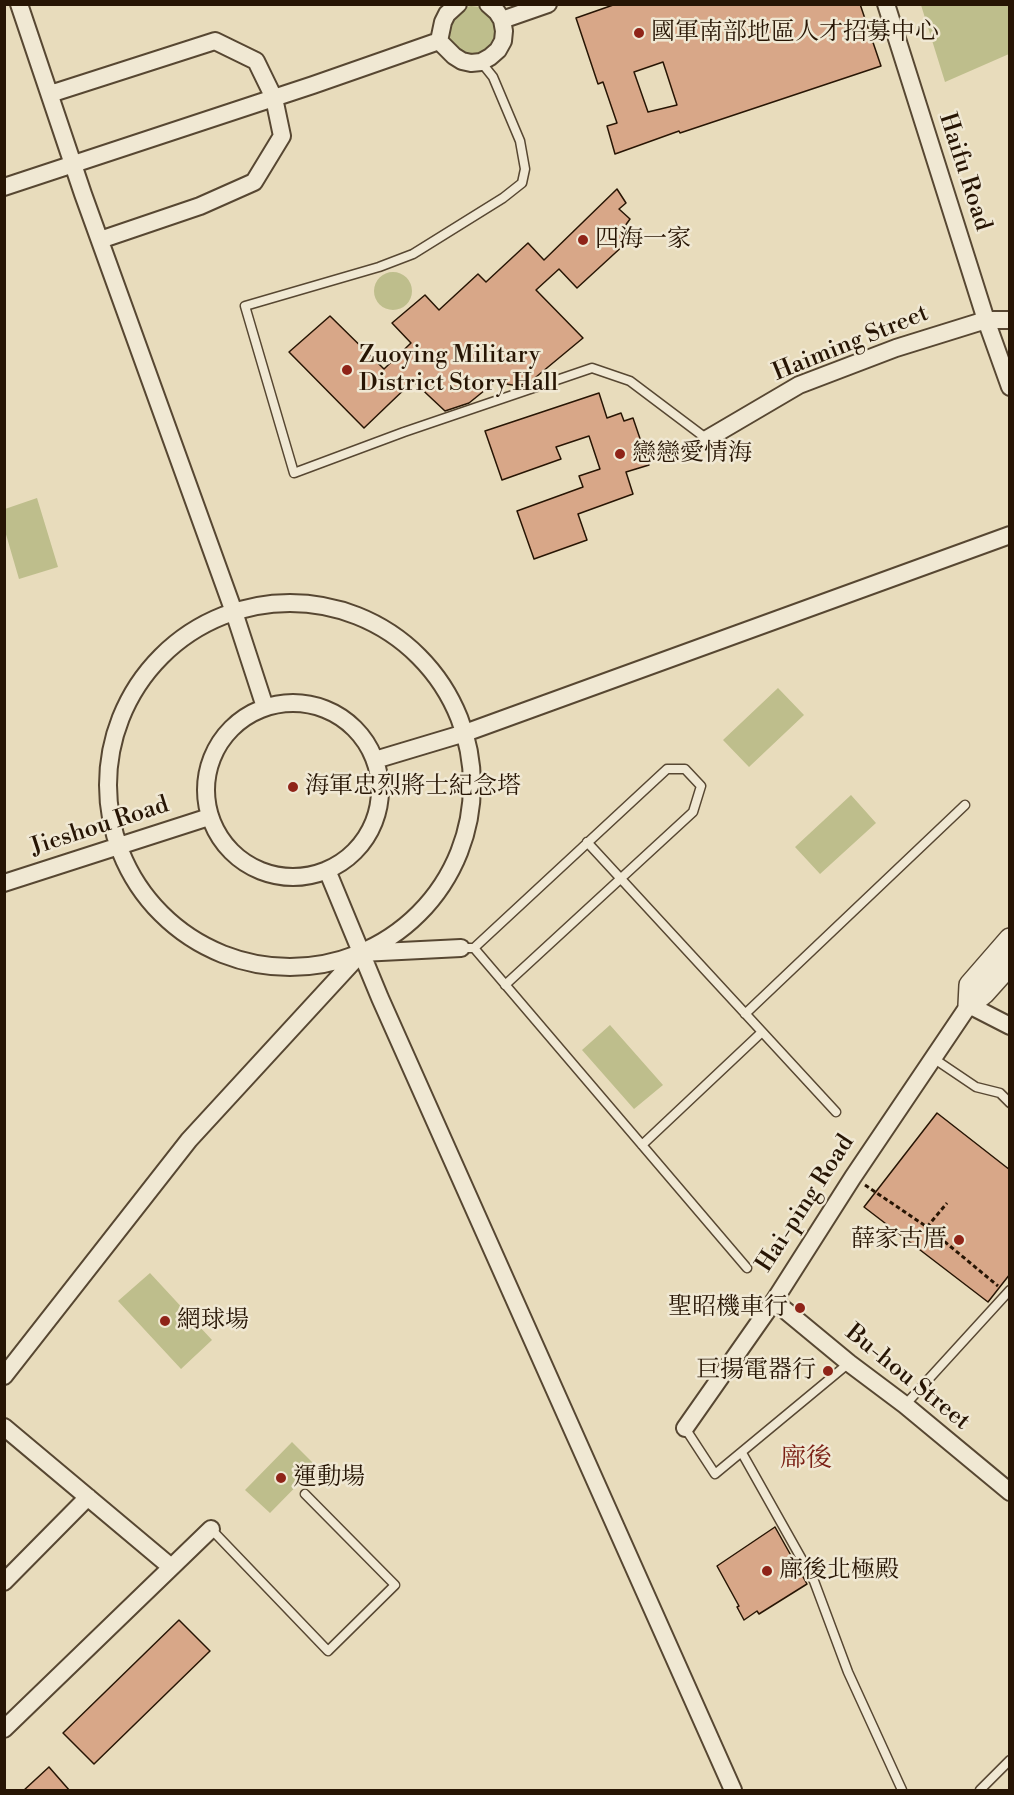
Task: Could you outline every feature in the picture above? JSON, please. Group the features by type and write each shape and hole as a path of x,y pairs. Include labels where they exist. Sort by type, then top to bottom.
{"street":[{"path":"19,4 73,164 234,612 265,707"},
{"path":"439,41 447,14 458,4"},
{"path":"439,41 462,61 481,62 490,57 503,41 504,31 502,20 488,4"},
{"path":"502,20 548,4"},
{"name":"Haifu Road","path":"886,4 986,320 1010,387"},
{"path":"50,94 215,41 256,61 274,98 282,136 254,182 200,206 100,240"},
{"path":"4,188 439,41"},
{"name":"Haiming Street","path":"707,439 799,386 896,348 986,320 1010,320"},
{"path":"375,760 465,733 1010,535"},
{"path":"298,603 330,608 361,617 389,632 415,652 436,676 454,703 465,733 472,770 471,808 463,845 446,879 423,910 394,935 361,953 320,965 278,967 236,960 196,943 163,917 142,893 117,846 109,815 107,783 110,751 124,710 134,691 153,665 177,643 204,625 234,612 265,605 298,603"},
{"path":"292,702 319,706 343,718 363,736 375,760 380,795 377,812 367,836 350,855 327,870 287,877 267,873 231,852 218,835 209,817 206,794 207,772 215,751 227,732 245,717 265,707 292,702"},
{"name":"Jieshou Road","path":"4,883 209,817"},
{"path":"327,870 361,953 733,1791"},
{"name":"Hai-ping Road","path":"969,1005 970,984 1010,939"},
{"path":"4,1376 189,1140 361,953 467,948"},
{"name":"Hai-ping Road","path":"686,1428 774,1302 853,1177 969,1005 984,993 1010,964"},
{"path":"969,1005 1010,1026"},
{"name":"Bu-hou Street","path":"774,1302 1010,1491"},
{"path":"4,1427 171,1567"},
{"path":"4,1582 88,1497"},
{"path":"4,1730 211,1529"}],"lane":[{"path":"481,62 493,77 520,141 525,169 522,183 503,198 413,254 379,267 245,306 294,473 404,432 592,368 630,381 707,439"},
{"path":"505,985 693,812 701,786 685,769 667,769 467,948 505,985 747,1268"},
{"path":"745,1014 965,805"},
{"path":"587,842 836,1112"},
{"path":"642,1145 762,1032"},
{"path":"933,1058 976,1087 1000,1093 1010,1103"},
{"path":"905,1405 1009,1292"},
{"path":"686,1428 715,1474 849,1364"},
{"path":"742,1453 814,1581 848,1672 902,1791"},
{"path":"211,1529 328,1651 395,1585 304,1494"},
{"path":"980,1791 1010,1760"}],"path":[{"path":"853,1177 927,1227 1009,1292"},
{"path":"927,1227 947,1203"}],"green space":[{"path":"921,5 1009,5 1009,54 945,82"},
{"path":"480,7 494,17 499,34 492,50 469,59 448,44 446,27 462,8"},
{"path":"393,272 407,277 412,291 407,305 393,310 379,305 374,291 379,277"},
{"path":"37,498 58,567 19,579 5,531 5,509"},
{"path":"778,688 804,715 749,767 723,740"},
{"path":"851,795 876,823 820,874 795,847"},
{"path":"610,1025 663,1085 634,1109 582,1050"},
{"name":"網球場","path":"150,1273 212,1340 181,1369 118,1301"},
{"name":"運動場","path":"292,1442 316,1466 270,1513 245,1490"}],"building":[{"path":"616,4 860,4 881,66 615,154 607,126 617,123 603,82 598,84 576,18","holes":["663,62 677,105 648,112 634,72"]},
{"path":"617,189 626,203 619,209 630,219 625,226 638,232 577,288 559,269 536,290 583,338 530,382 518,386 495,382 469,403 445,411 413,381 364,428 289,352 330,316 384,369 411,343 392,323 425,295 439,310 478,274 486,282 528,243 544,260"},
{"path":"599,393 607,418 621,413 624,421 633,418 649,465 626,472 633,494 578,514 587,540 534,559 517,511 583,487 579,476 600,469 589,436 556,447 561,459 502,480 485,431"},
{"name":"薛家古厝","path":"937,1113 1010,1170 1010,1274 988,1302 864,1207"},
{"name":"廍後北極殿","path":"775,1527 807,1584 759,1614 757,1611 744,1620 717,1566"},
{"path":"179,1620 210,1651 94,1764 63,1733"},
{"path":"49,1767 70,1791 23,1791"}],"place":[{"name":"國軍南部地區人才招募中心","path":"639,33"},
{"name":"四海一家","path":"583,240"},
{"name":"Zuoying Military District Story Hall","path":"347,370"},
{"name":"戀戀愛情海","path":"620,454"},
{"name":"海軍忠烈將士紀念塔","path":"293,787"},
{"name":"薛家古厝","path":"959,1240"},
{"name":"聖昭機車行","path":"800,1308"},
{"name":"網球場","path":"165,1321"},
{"name":"巨揚電器行","path":"828,1371"},
{"name":"運動場","path":"281,1478"},
{"name":"廍後北極殿","path":"767,1571"}],"district":[{"name":"廍後","path":"806,1460"}]}
